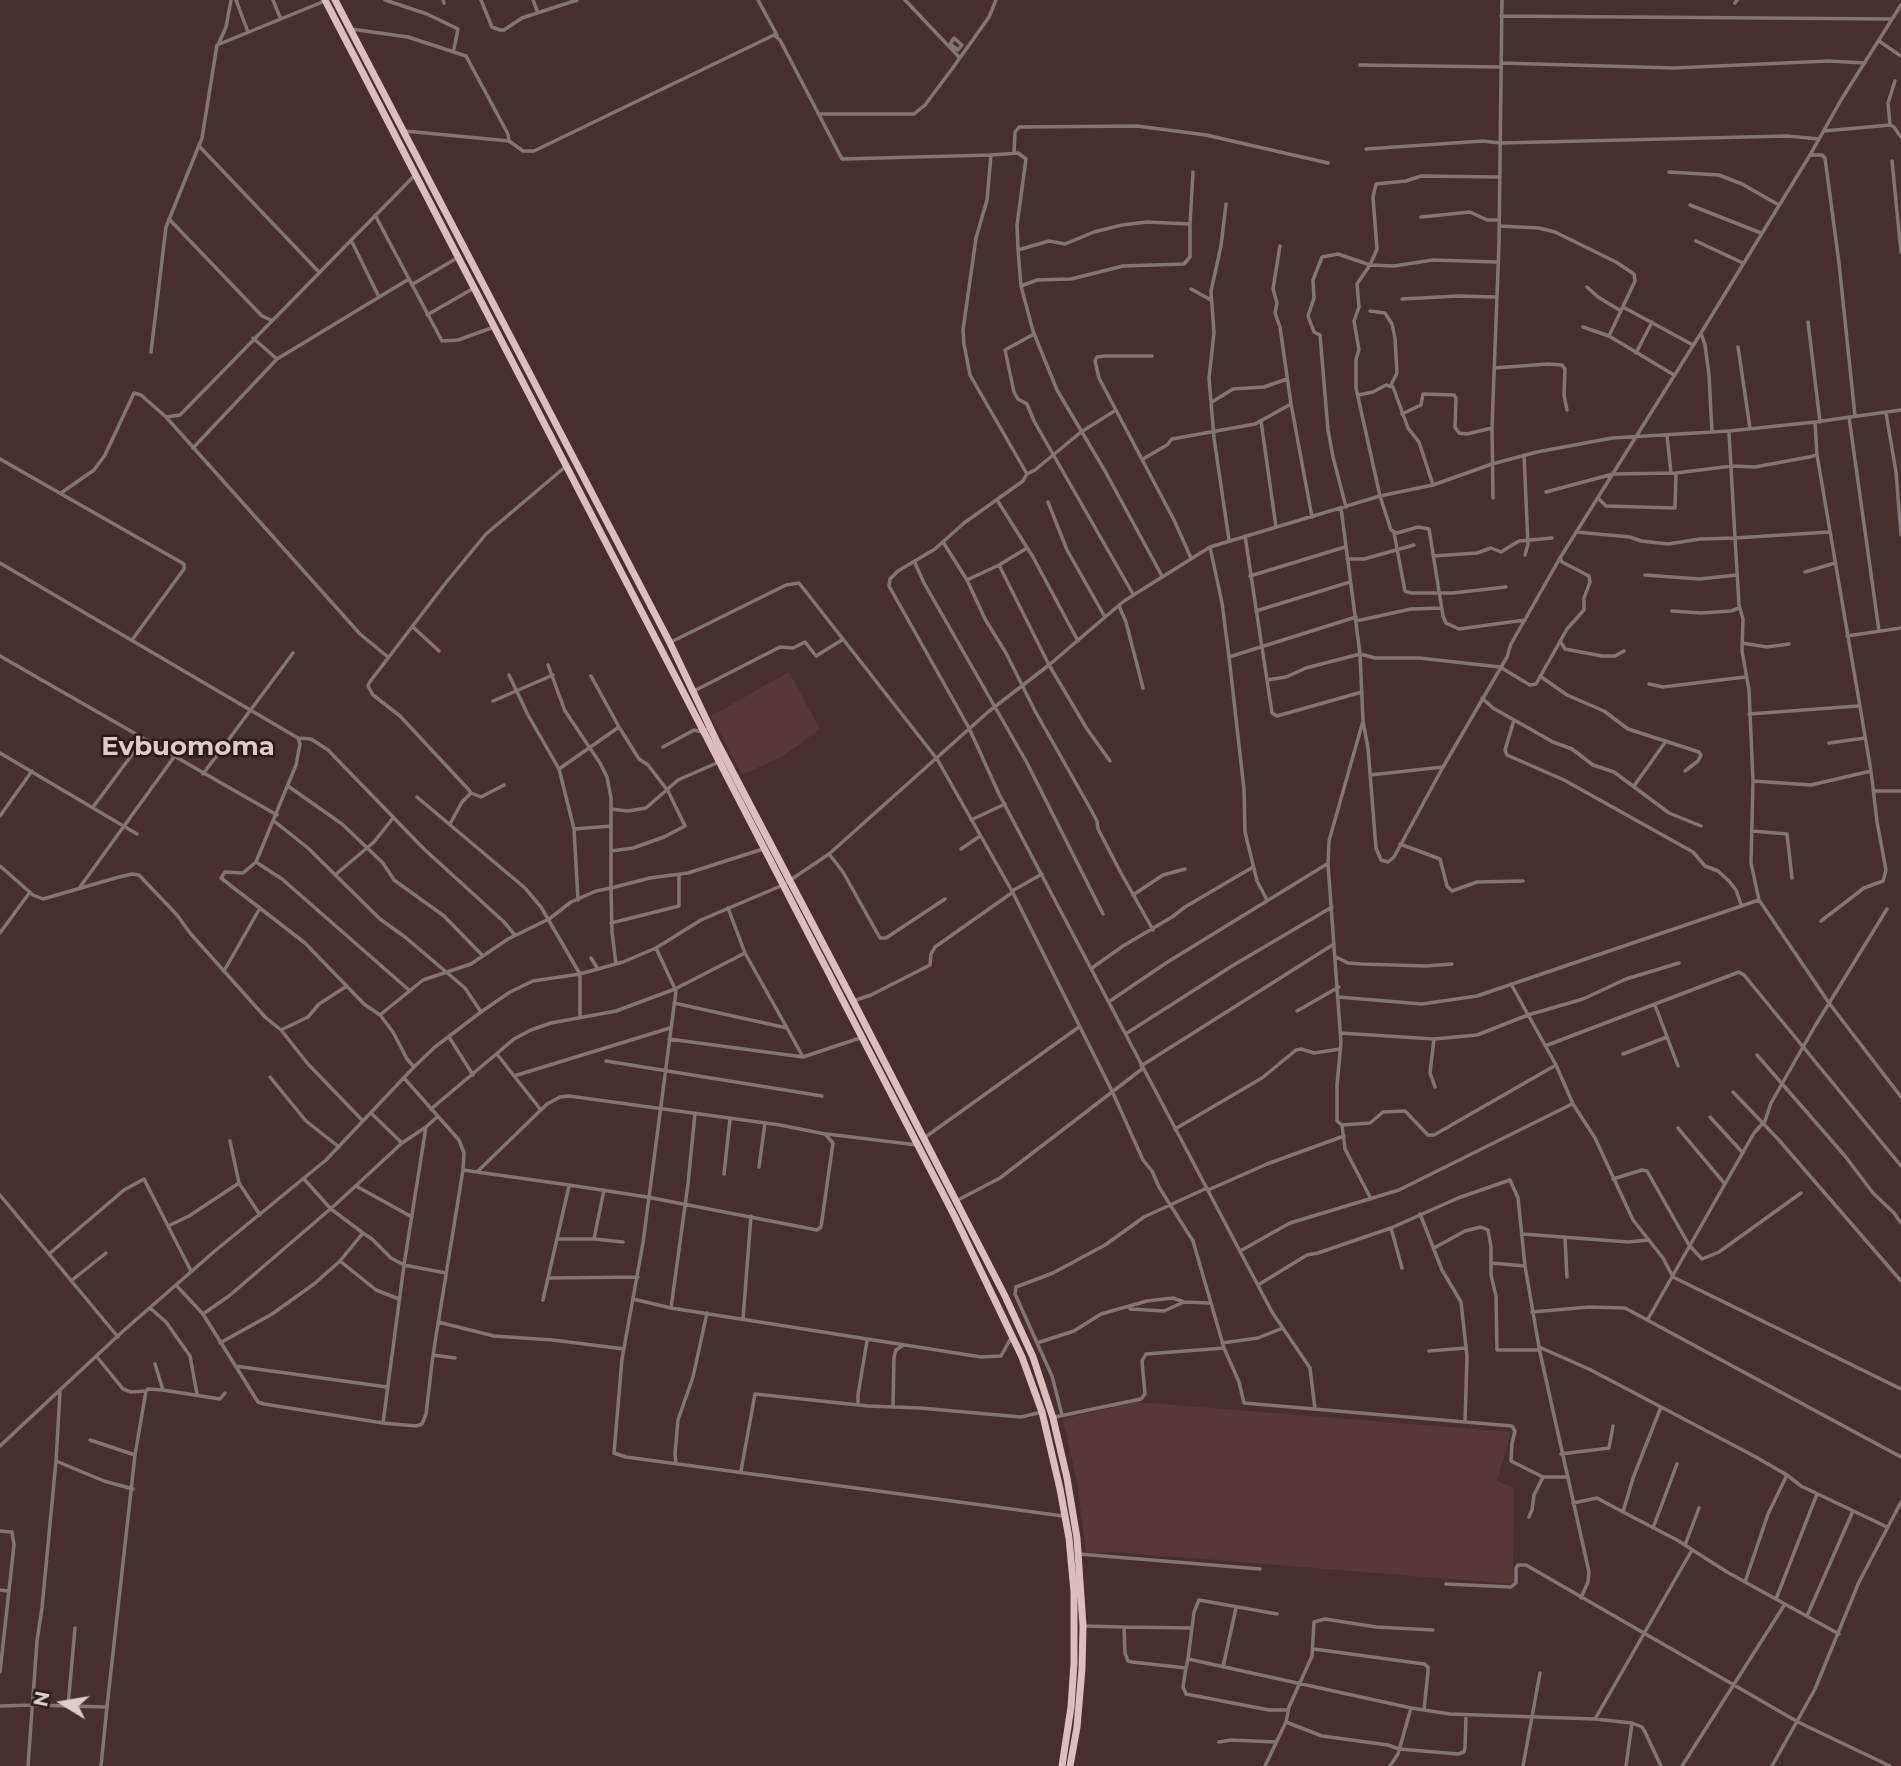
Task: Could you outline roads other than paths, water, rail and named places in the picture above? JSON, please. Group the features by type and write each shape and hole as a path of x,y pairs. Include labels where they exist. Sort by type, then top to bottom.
{"highway":[{"path":"335,0 670,643 719,762 787,883 860,1038 920,1142 1034,1357 1053,1418 1067,1478 1077,1554 1083,1626 1077,1727 1070,1766"},
{"path":"325,1 706,730 853,1001 920,1142"},
{"path":"525,384 533,379"},
{"path":"865,1046 873,1042"},
{"path":"952,1203 1013,1335 1042,1412 1065,1516 1074,1592 1074,1663 1071,1707 1062,1766"}],"street":[{"path":"233,0 248,32"},
{"path":"151,352 169,219 200,148 215,50 226,27 233,0"},
{"path":"273,0 280,17"},
{"path":"386,0 427,14 458,29 454,49"},
{"path":"481,0 492,27 504,30 523,18 578,0"},
{"path":"533,0 538,13"},
{"path":"758,0 839,156 844,159 1014,153 1022,154 1026,159 1017,225 1018,250 1021,286 1034,334 1057,390 1105,471 1161,576"},
{"path":"905,0 959,57"},
{"path":"818,114 914,114 925,105 989,17 996,0"},
{"path":"1493,498 1492,428 1499,226 1502,0"},
{"path":"219,43 325,1"},
{"path":"1340,508 1360,654 1363,721 1376,848 1381,860 1391,860 1560,558 1901,5"},
{"path":"1502,16 1892,19"},
{"path":"351,29 408,37 466,56 508,134 509,141"},
{"path":"393,134 402,131 509,141 523,152 534,151 771,36 778,37"},
{"path":"1879,41 1901,56"},
{"path":"1360,65 1674,68 1828,61 1864,62"},
{"path":"1890,125 1888,103 1895,81"},
{"path":"1014,153 1018,127 1137,125 1206,135 1328,163"},
{"path":"1824,131 1890,125 1901,137"},
{"path":"1366,149 1483,141 1500,143 1787,136 1819,139"},
{"path":"200,148 319,272"},
{"path":"991,155 987,200 976,238 963,330 964,344 970,375 1027,474"},
{"path":"1810,155 1822,155 1825,158 1855,416"},
{"path":"1892,161 1901,252"},
{"path":"1021,286 1037,280 1072,279 1123,266 1184,264 1190,257 1194,172"},
{"path":"1669,172 1719,175 1742,184 1779,205"},
{"path":"166,417 180,415 415,174"},
{"path":"1500,177 1421,176 1406,181 1376,184 1373,197 1377,248 1370,265 1357,284 1359,307 1354,321 1359,350 1356,363 1358,396 1380,496 1394,533 1405,591 1453,593 1506,587"},
{"path":"1226,204 1222,246 1211,300 1214,333 1209,379 1229,540"},
{"path":"1689,205 1761,233"},
{"path":"1421,217 1469,212 1487,220 1499,220"},
{"path":"375,215 443,341 458,340 495,327"},
{"path":"169,219 262,316 271,320"},
{"path":"1018,250 1049,241 1059,244 1072,243 1094,232 1122,225 1147,222 1190,224"},
{"path":"1499,226 1539,228 1555,232 1629,270 1636,278 1609,336"},
{"path":"351,240 379,297"},
{"path":"1696,241 1743,262"},
{"path":"1280,246 1273,289 1277,303 1275,313 1280,327 1312,517"},
{"path":"1346,507 1328,430 1320,335 1314,332 1308,316 1314,298 1313,279 1323,256 1338,254 1370,265 1394,266 1433,260 1497,262"},
{"path":"412,285 459,257"},
{"path":"193,448 277,359 409,279"},
{"path":"1587,286 1598,297 1693,345"},
{"path":"427,315 475,288"},
{"path":"1191,289 1211,300"},
{"path":"1402,299 1496,297"},
{"path":"1370,311 1385,313 1392,324 1397,373 1391,385"},
{"path":"1636,353 1652,322"},
{"path":"1808,322 1817,422 1817,455 1871,771 1886,876 1883,881 1864,888 1821,921"},
{"path":"1583,327 1609,336 1674,374"},
{"path":"1701,333 1709,374 1712,432"},
{"path":"1034,334 1007,348 1006,359 1015,396 1027,404 1067,482 1109,549 1133,594"},
{"path":"253,338 277,359"},
{"path":"1738,347 1750,428"},
{"path":"1152,356 1105,356 1095,359 1097,373 1191,558"},
{"path":"1494,368 1562,365 1565,369 1563,395 1567,410"},
{"path":"1212,402 1233,389 1264,387 1287,379"},
{"path":"1358,396 1391,385"},
{"path":"1391,385 1397,393 1402,414 1413,437 1419,442 1433,485"},
{"path":"61,493 94,470 105,455 134,393 141,395 166,417 360,634 388,657"},
{"path":"1402,414 1420,405 1423,394 1451,394 1456,398 1455,427 1459,433 1468,434 1492,428"},
{"path":"1143,459 1167,445 1172,439 1261,421 1291,404"},
{"path":"1116,410 1081,432 1027,474 1023,481 915,563 898,571 890,579 890,589 969,728 1005,804 1258,1285 1310,1368 1315,1409"},
{"path":"0,1446 176,1285 304,1179 339,1147 414,1067 481,1012 510,992 534,981 617,965 656,948 701,920 787,883 829,854 969,728 1133,594 1210,547 1380,496 1433,485 1524,455 1612,438 1729,431 1901,410"},
{"path":"1886,412 1896,472 1901,535"},
{"path":"1849,417 1879,631"},
{"path":"1261,421 1276,527"},
{"path":"1729,431 1739,608 1743,614 1742,643 1749,690 1753,781 1751,863 1759,900 1829,1003 1901,1097"},
{"path":"1667,435 1671,473"},
{"path":"1524,455 1528,540 1525,555"},
{"path":"1546,492 1613,474 1676,473 1764,466 1817,455"},
{"path":"0,458 185,566 132,641"},
{"path":"504,785 481,797 471,793 400,716 369,690 369,683 444,584 486,534 567,466"},
{"path":"1598,498 1602,504 1611,506 1675,508 1676,473"},
{"path":"997,499 1077,641"},
{"path":"1048,502 1067,550 1105,617"},
{"path":"1394,533 1427,527 1429,529 1446,623 1459,629 1525,620"},
{"path":"1576,532 1668,544 1700,539 1829,532"},
{"path":"1245,536 1272,713 1277,716 1362,692"},
{"path":"1433,556 1477,553 1491,548 1501,552 1506,551 1511,544 1552,538"},
{"path":"943,542 967,580 985,620 1023,684 1035,711 1090,808 1100,835 1153,930"},
{"path":"1348,559 1364,559 1413,545"},
{"path":"1250,576 1346,546"},
{"path":"1210,547 1222,603 1229,657 1244,789 1245,832 1253,867 1266,900"},
{"path":"967,580 1027,548"},
{"path":"1267,680 1286,677 1306,668 1360,654 1500,667 1530,685 1535,684 1567,629 1584,610 1584,598 1591,578 1562,562 1560,558"},
{"path":"0,563 298,738 311,739 328,750 367,792 516,935"},
{"path":"915,563 1027,763 1103,914"},
{"path":"1805,572 1835,563"},
{"path":"999,565 1049,665 1087,729 1110,761"},
{"path":"1645,575 1699,579 1737,575"},
{"path":"670,643 796,582 811,597 937,759 1012,891 1112,1091 1143,1160 1193,1241 1223,1346 1239,1382 1244,1403 1513,1427 1515,1431 1511,1461 1543,1477 1566,1477"},
{"path":"1256,611 1350,582"},
{"path":"1119,606 1126,622 1143,688"},
{"path":"1229,657 1356,619 1442,608"},
{"path":"1672,611 1701,613 1739,608"},
{"path":"413,627 439,651"},
{"path":"1847,636 1901,628"},
{"path":"692,692 780,647 793,648 805,642 814,656 842,640"},
{"path":"1560,641 1565,649 1602,656 1615,656 1624,651"},
{"path":"1742,643 1767,647 1789,644"},
{"path":"203,774 293,653"},
{"path":"0,656 277,815"},
{"path":"548,665 565,711 600,762 607,777 611,809 611,923 617,965"},
{"path":"509,675 559,769 575,829 578,900"},
{"path":"493,701 553,676"},
{"path":"591,676 639,760 648,765 668,791 685,826 632,848 611,851"},
{"path":"1540,677 1567,695 1604,711 1628,729 1701,754 1698,761 1685,771"},
{"path":"1649,684 1663,687 1745,677"},
{"path":"1482,698 1493,708 1572,749 1593,765 1614,772 1668,813 1701,826"},
{"path":"1749,715 1858,706"},
{"path":"1514,720 1505,750 1507,755 1564,780 1693,852 1705,866 1718,871 1729,881 1736,890 1741,905"},
{"path":"1363,721 1329,841 1328,864 1339,986 1341,1049 1336,1117 1338,1124 1370,1123 1383,1112 1405,1111 1428,1135 1434,1135 1556,1065"},
{"path":"559,769 619,727"},
{"path":"663,747 694,730 706,730"},
{"path":"298,738 299,750 288,786 256,862 243,873 225,872 222,878 305,943 370,1010 380,1015 414,1067"},
{"path":"1829,743 1865,738"},
{"path":"93,807 143,740"},
{"path":"1634,786 1666,741"},
{"path":"0,753 137,834"},
{"path":"79,888 174,757"},
{"path":"611,809 628,811 646,808 678,780 719,762"},
{"path":"1370,775 1443,767"},
{"path":"0,816 33,771"},
{"path":"1753,781 1811,785 1871,771"},
{"path":"288,786 342,824 383,863 394,880 444,916 483,956"},
{"path":"1873,791 1901,791"},
{"path":"450,824 461,802 471,793"},
{"path":"417,797 525,888 549,919 580,974 580,1017"},
{"path":"971,820 1005,804"},
{"path":"335,875 374,842 394,818"},
{"path":"274,821 308,848 380,919 465,988 481,1012"},
{"path":"575,829 611,826"},
{"path":"1752,831 1787,834 1792,878"},
{"path":"961,849 980,835"},
{"path":"1400,844 1440,859 1447,886 1452,891 1477,882 1523,881"},
{"path":"380,1015 430,976 448,973 471,964 516,935 530,931 571,902 596,891 679,874 765,848"},
{"path":"829,854 843,872 880,938 886,938 945,899"},
{"path":"256,862 282,879 410,991"},
{"path":"1110,1001 1266,900 1328,864"},
{"path":"0,866 43,900 129,874 139,875 265,1017 281,1030 363,1121"},
{"path":"1092,968 1185,907 1253,867"},
{"path":"1133,895 1163,875 1185,869"},
{"path":"611,923 679,906 679,874"},
{"path":"853,1001 872,995 930,965 935,947 1012,891 1042,874"},
{"path":"0,933 30,892"},
{"path":"1338,997 1422,1004 1477,996 1759,900"},
{"path":"1127,1033 1332,906"},
{"path":"224,971 260,908"},
{"path":"728,908 745,953 803,1057"},
{"path":"1648,1319 1762,1124 1803,1047 1886,909"},
{"path":"952,1203 1000,1178 1142,1068 1335,943"},
{"path":"656,948 675,989 674,1003 638,1277 624,1349 614,1453 1065,1516"},
{"path":"431,1109 514,1039 531,1030 616,1011 675,989 745,953"},
{"path":"1336,957 1348,963 1361,964 1452,964"},
{"path":"591,958 598,969"},
{"path":"1340,1033 1434,1039 1477,1035 1528,1015 1583,999 1626,979 1679,963"},
{"path":"1545,1046 1739,972 1901,1166"},
{"path":"1511,984 1556,1065 1573,1104 1595,1138 1633,1220 1673,1277 1901,1389"},
{"path":"281,1030 308,1017 319,1004 347,986"},
{"path":"1297,1011 1339,986"},
{"path":"674,1003 787,1028"},
{"path":"1655,1005 1678,1066"},
{"path":"477,1172 541,1110 560,1097 569,1096 825,1134 920,1142 1079,1027"},
{"path":"514,1076 670,1028"},
{"path":"449,1037 473,1075"},
{"path":"1623,1054 1668,1037"},
{"path":"669,1039 803,1057 860,1038"},
{"path":"1434,1039 1430,1073 1435,1087"},
{"path":"1175,1129 1262,1078 1296,1050 1314,1053 1341,1049"},
{"path":"496,1054 541,1110"},
{"path":"1757,1055 1901,1223"},
{"path":"606,1061 822,1096"},
{"path":"270,1077 306,1121 339,1147"},
{"path":"176,1285 202,1314 258,1402 383,1423 416,1426 424,1421 463,1170 463,1146 404,1078"},
{"path":"1733,1092 1789,1151 1901,1281"},
{"path":"1240,1251 1290,1223 1399,1191 1573,1104"},
{"path":"371,1113 402,1143"},
{"path":"671,1308 695,1113"},
{"path":"202,1314 229,1296 331,1209 402,1143 437,1117"},
{"path":"1710,1117 1743,1153"},
{"path":"723,1174 730,1119"},
{"path":"759,1167 765,1124"},
{"path":"1342,1125 1345,1149 1371,1199"},
{"path":"383,1423 426,1127"},
{"path":"1678,1128 1725,1184"},
{"path":"825,1134 833,1143"},
{"path":"463,1170 648,1197 820,1229 833,1143 842,1136"},
{"path":"1062,1415 1043,1354 1016,1294 1016,1287 1053,1273 1093,1252 1144,1217 1171,1204 1344,1136"},
{"path":"230,1141 239,1183 260,1216"},
{"path":"1613,1179 1642,1170 1647,1171 1699,1258 1707,1258 1801,1193"},
{"path":"49,1254 124,1190 142,1179 150,1188 191,1272"},
{"path":"304,1179 331,1209 372,1238 391,1258 404,1265 446,1273"},
{"path":"1258,1285 1307,1255 1391,1228 1458,1198 1510,1180 1518,1198 1525,1266 1539,1349 1588,1572 1588,1582 1581,1598"},
{"path":"168,1226 196,1212 239,1183"},
{"path":"543,1300 569,1185"},
{"path":"356,1186 412,1217"},
{"path":"594,1240 604,1190"},
{"path":"0,1195 118,1337"},
{"path":"1420,1214 1442,1270 1461,1302 1466,1348 1465,1423"},
{"path":"743,1319 751,1216"},
{"path":"1434,1248 1461,1233 1485,1227 1490,1235 1491,1275 1496,1296 1497,1350 1539,1349 1589,1369 1787,1475 1801,1486 1887,1527"},
{"path":"1391,1228 1402,1268"},
{"path":"220,1343 272,1314 314,1284 340,1261 363,1233"},
{"path":"1523,1234 1648,1240"},
{"path":"1565,1238 1567,1277"},
{"path":"557,1239 623,1242"},
{"path":"71,1281 106,1253"},
{"path":"340,1261 376,1290 399,1299"},
{"path":"1491,1263 1525,1266"},
{"path":"548,1278 638,1277"},
{"path":"1037,1343 1074,1331 1101,1314 1161,1298 1210,1303"},
{"path":"633,1299 671,1308 902,1346 998,1358 1005,1352 1013,1335"},
{"path":"1125,1308 1164,1311 1184,1302"},
{"path":"1532,1312 1616,1306 1648,1319 1901,1457"},
{"path":"150,1308 166,1322 190,1356 197,1394"},
{"path":"676,1463 674,1454 678,1420 693,1377 707,1313"},
{"path":"438,1322 495,1336 624,1349"},
{"path":"1053,1418 1141,1399 1144,1394 1142,1361 1146,1354 1223,1346 1258,1338 1283,1328"},
{"path":"858,1405 867,1340"},
{"path":"893,1407 894,1357 896,1350 902,1346"},
{"path":"1429,1351 1466,1348"},
{"path":"1034,1357 1043,1354"},
{"path":"433,1355 455,1358"},
{"path":"97,1357 123,1389 131,1392 163,1390 220,1399 225,1393"},
{"path":"155,1364 163,1390"},
{"path":"235,1366 387,1387"},
{"path":"101,1766 135,1455 146,1391"},
{"path":"28,1766 60,1392"},
{"path":"741,1471 755,1394 1021,1417 1042,1412"},
{"path":"1623,1512 1640,1458 1661,1407"},
{"path":"1561,1454 1609,1448 1613,1426"},
{"path":"90,1440 135,1455"},
{"path":"56,1461 104,1481 133,1489"},
{"path":"1653,1528 1677,1464"},
{"path":"1745,1582 1768,1514 1787,1475"},
{"path":"1529,1517 1534,1495 1543,1477"},
{"path":"1776,1599 1817,1494"},
{"path":"1573,1503 1597,1498 1685,1545 1839,1634"},
{"path":"1772,1766 1798,1722 1839,1634 1859,1582 1901,1502"},
{"path":"1685,1545 1699,1508"},
{"path":"1807,1616 1853,1511"},
{"path":"0,1531 13,1533 14,1545 3,1621 0,1672"},
{"path":"1595,1719 1692,1550"},
{"path":"1077,1554 1260,1569"},
{"path":"1446,1584 1511,1587 1516,1583 1516,1568 1522,1564 1798,1722 1889,1766"},
{"path":"0,1590 8,1591"},
{"path":"1277,1614 1199,1600 1191,1628 1183,1687 1185,1695 1269,1710 1288,1710"},
{"path":"1682,1766 1736,1685 1785,1604"},
{"path":"1223,1667 1236,1608"},
{"path":"1265,1766 1310,1662 1314,1649 1313,1625 1321,1619 1376,1627 1433,1630"},
{"path":"1083,1626 1191,1628"},
{"path":"1124,1627 1128,1661 1186,1668"},
{"path":"68,1706 75,1628"},
{"path":"1314,1649 1424,1664 1428,1667 1424,1710"},
{"path":"1188,1659 1424,1710 1466,1715 1595,1719 1632,1723 1646,1732 1661,1766"},
{"path":"1523,1766 1540,1673"},
{"path":"0,1706 107,1707"},
{"path":"1390,1766 1399,1749 1411,1708"},
{"path":"1286,1722 1322,1736 1388,1745 1399,1749 1461,1754 1465,1748 1466,1715"},
{"path":"1626,1766 1632,1723"},
{"path":"1219,1742 1276,1742"}],"district":[{"name":"Evbuomoma","path":"188,747"}]}
